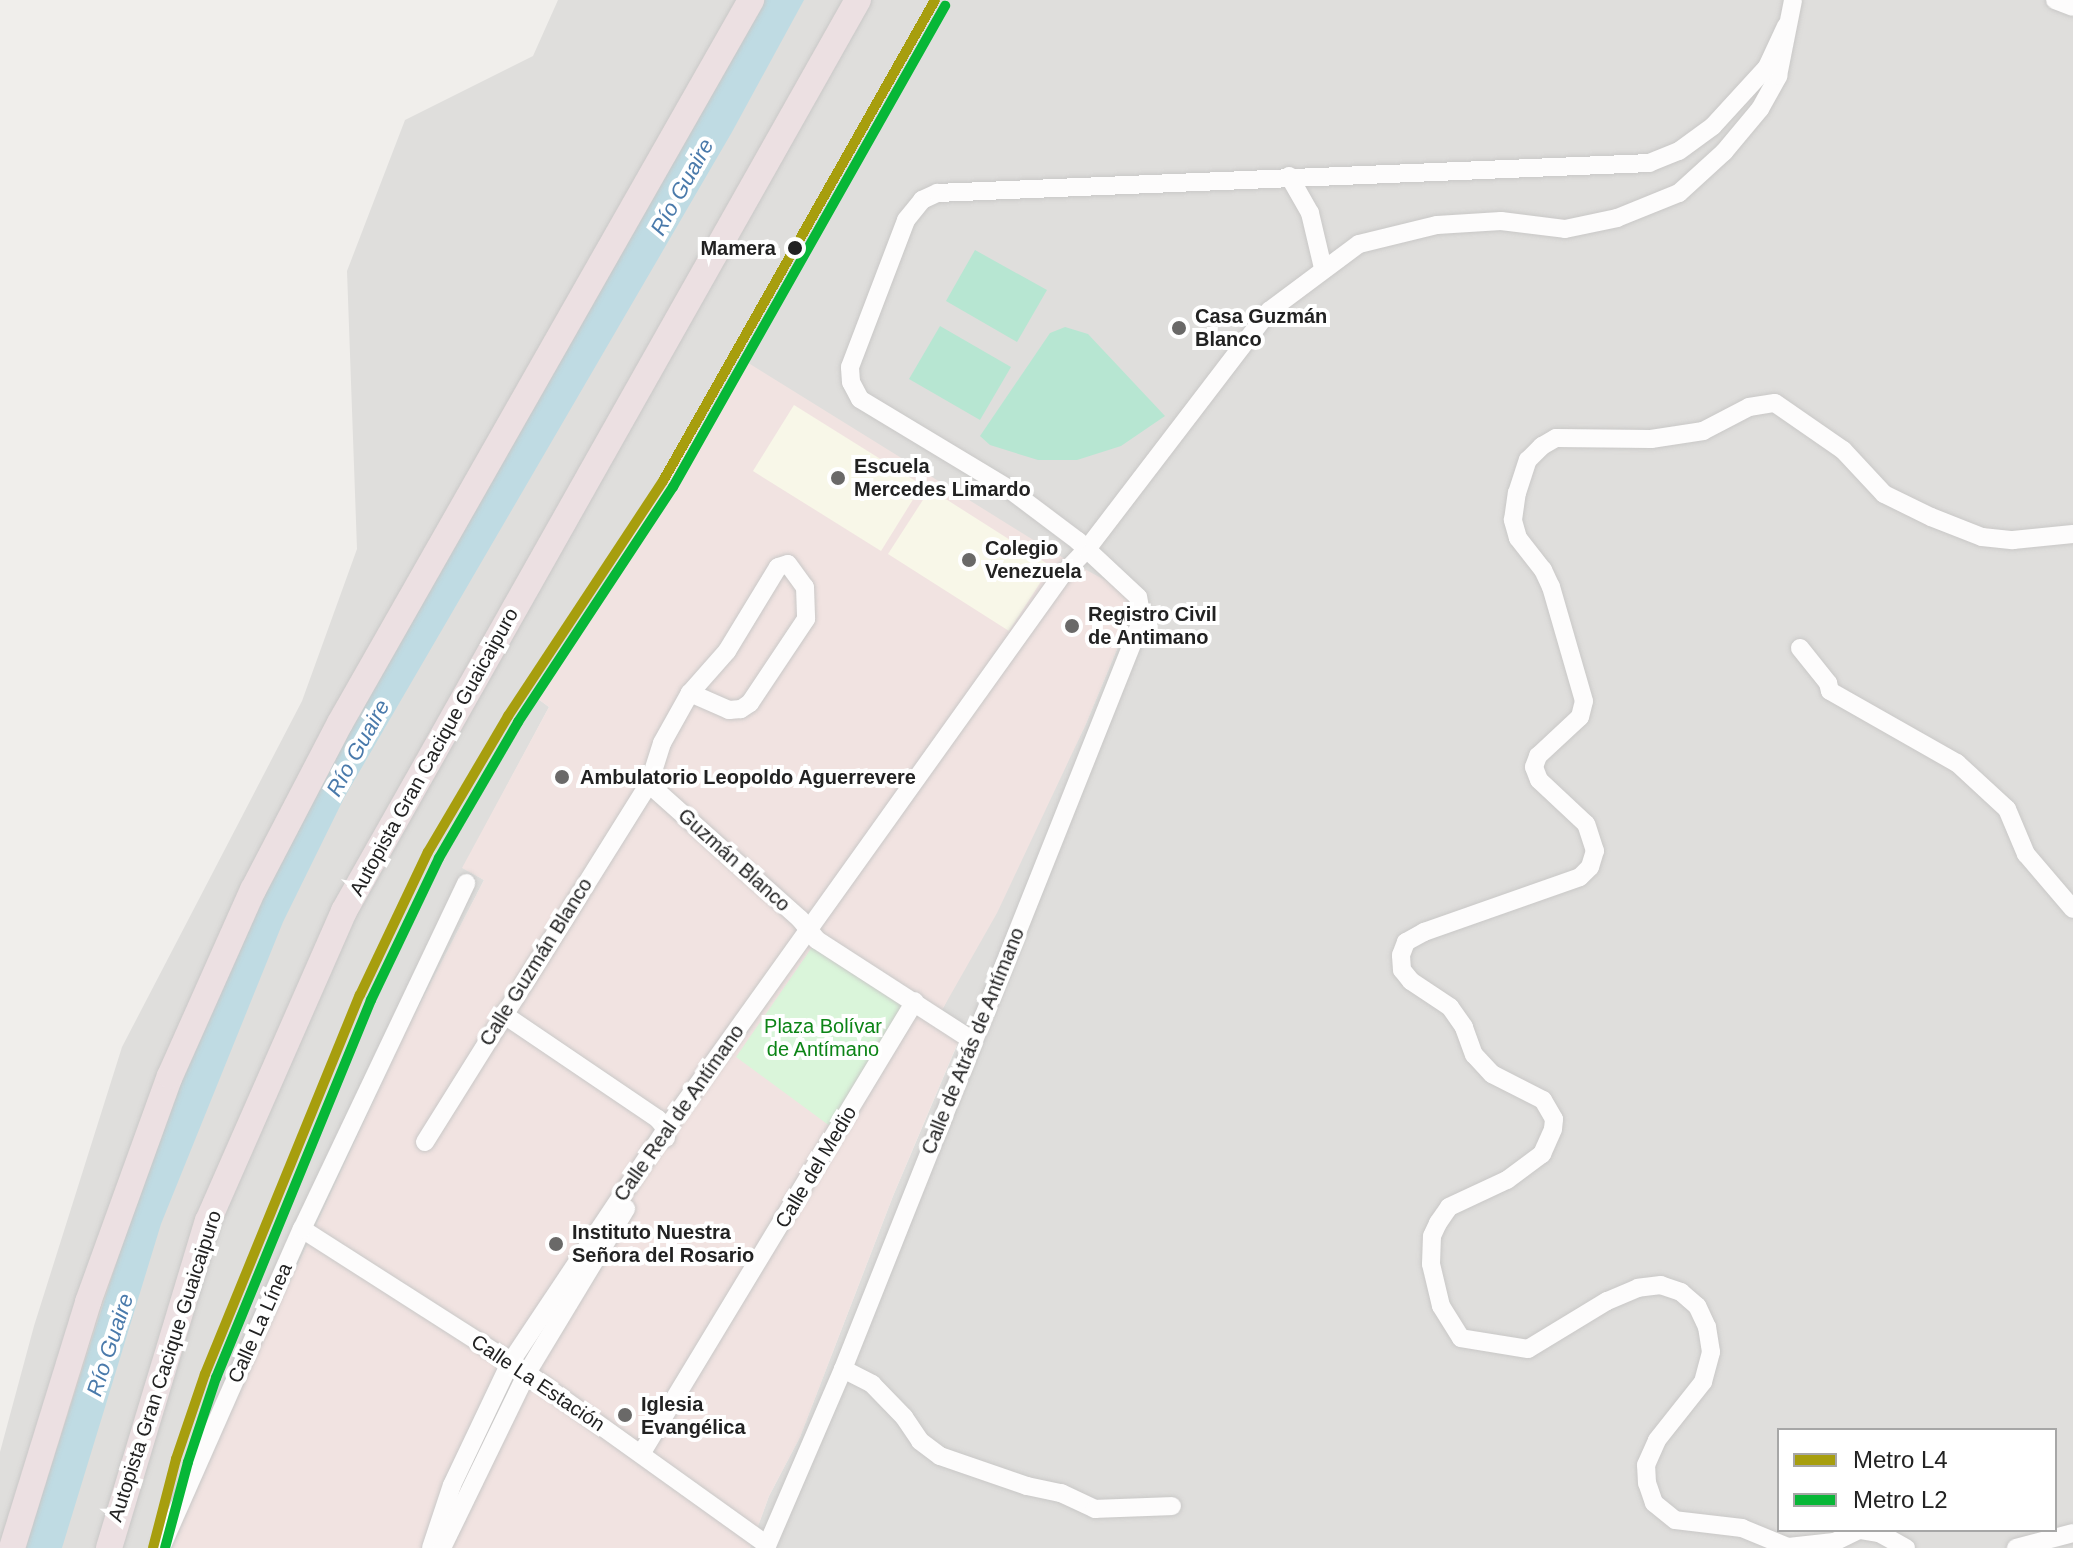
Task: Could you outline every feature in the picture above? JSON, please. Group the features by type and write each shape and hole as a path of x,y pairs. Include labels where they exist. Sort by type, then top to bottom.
{"highway":[{"path":"12,1548 88,1302 170,1076 253,890 340,723 751,0"},
{"name":"Autopista Gran Cacique Guaicaipuro","path":"109,1548 208,1221 344,911 858,0"}],"street":[{"path":"442,1548 527,1373 666,1136 1089,552 1269,311 1359,244 1437,225 1501,221 1565,229 1617,218 1679,193 1724,152 1760,109 1778,76 1792,0"},
{"path":"2055,0 2073,7"},
{"name":"Calle de Atrás de Antímano","path":"767,1547 843,1369 1142,619 1138,597 1089,552 1009,489 860,399 851,382 850,367 906,220 922,200 937,193 1649,163 1679,151 1713,126 1767,67 1786,26"},
{"path":"1289,176 1310,213 1323,268"},
{"path":"1855,1532 1834,1542 1788,1547 1742,1528 1675,1520 1654,1503 1647,1483 1646,1465 1657,1440 1703,1382 1711,1352 1707,1327 1697,1306 1681,1292 1661,1285 1638,1288 1607,1301 1528,1349 1461,1338 1441,1306 1431,1264 1432,1236 1449,1207 1507,1180 1542,1154 1554,1119 1543,1100 1492,1074 1474,1055 1464,1027 1450,1007 1411,981 1402,970 1401,955 1406,942 1424,932 1580,877 1590,867 1595,851 1586,824 1539,780 1534,767 1538,756 1580,717 1584,701 1551,587 1543,570 1518,538 1513,520 1517,493 1528,460 1542,446 1556,438 1651,439 1703,431 1749,407 1775,403 1843,450 1884,494 1931,517 1982,537 2013,540 2073,534"},
{"name":"Calle Guzmán Blanco","path":"425,1142 649,784 662,743 690,693 727,651 778,567 788,564 805,587 806,619 750,703 741,709 729,710 690,693"},
{"path":"1800,648 1828,683 1830,691 1957,763 2007,809 2026,854 2073,909"},
{"name":"Guzmán Blanco","path":"649,784 813,934 973,1041"},
{"name":"Calle La Línea","path":"161,1548 302,1229 466,883"},
{"name":"Calle del Medio","path":"641,1454 915,1001"},
{"path":"503,1014 658,1119 666,1136"},
{"name":"Calle Real de Antímano","path":"431,1548 452,1485 510,1363 666,1136"},
{"name":"Calle La Estación","path":"302,1229 527,1373 767,1547"},
{"path":"843,1369 872,1384 904,1417 920,1441 940,1456 1027,1486 1061,1493 1095,1509 1172,1506"},
{"path":"1872,1532 1906,1548"},
{"path":"2016,1548 2073,1533"}],"shaded area":[{"path":"558,0 2073,0 2073,1548 750,1548 769,1496 800,1437 893,1196 961,1036 938,1018 1085,726 1130,618 1129,599 1125,593 1056,554 534,696 549,707 463,868 484,880 405,1033 167,1548 0,1548 0,1452 34,1326 122,1047 302,701 357,549 347,271 405,120 533,56"},
{"path":"742,359 1056,554 1107,581 1129,600 1130,618 1085,726 997,913 938,1017 961,1035 893,1196 800,1437 769,1496 750,1548 167,1548 405,1033 484,880 462,868 549,707 534,696"},
{"name":"Escuela Mercedes Limardo","path":"794,405 922,485 881,551 753,471"},
{"name":"Colegio Venezuela","path":"930,489 1051,566 1009,631 888,554"}],"green space":[{"path":"975,250 1047,290 1017,342 946,301"},
{"path":"940,326 1011,367 980,420 909,379"},
{"path":"1065,327 1088,334 1165,416 1121,446 1077,460 1038,460 990,445 980,436 1050,333"},
{"name":"Plaza Bolívar de Antímano","path":"817,940 915,1001 838,1132 736,1057"}],"water":[{"name":"Río Guaire","path":"763,0 804,0 732,132 344,798 283,922 161,1224 62,1548 25,1548 160,1127 312,782 701,114"}],"metro line":[{"name":"L4","path":"153,1548 176,1459 205,1374 360,995 428,852 508,716 663,481 935,0"},
{"name":"L2","path":"165,1548 188,1462 216,1378 371,1000 439,858 518,722 673,487 945,6"}],"place":[{"name":"Mamera","path":"795,248"},
{"name":"Casa Guzmán Blanco","path":"1179,328"},
{"name":"Escuela Mercedes Limardo","path":"838,478"},
{"name":"Colegio Venezuela","path":"969,560"},
{"name":"Registro Civil de Antimano","path":"1072,626"},
{"name":"Ambulatorio Leopoldo Aguerrevere","path":"562,777"},
{"name":"Instituto Nuestra Señora del Rosario","path":"556,1244"},
{"name":"Iglesia Evangélica","path":"625,1415"}]}
